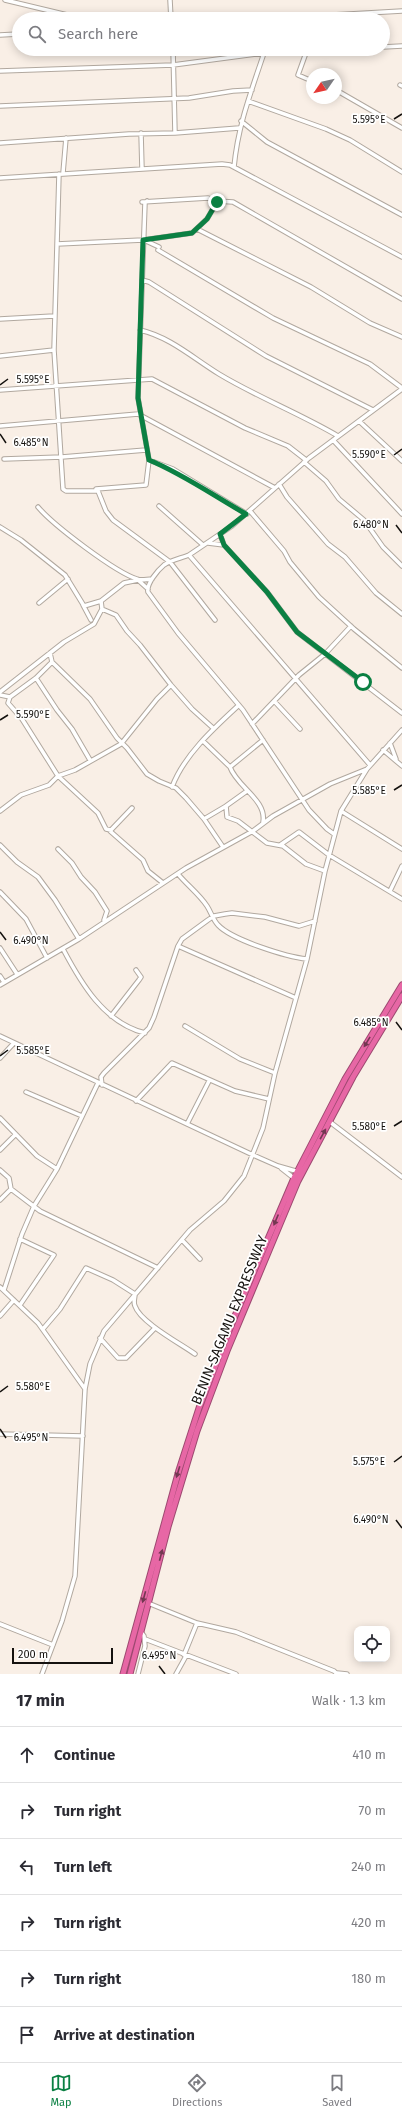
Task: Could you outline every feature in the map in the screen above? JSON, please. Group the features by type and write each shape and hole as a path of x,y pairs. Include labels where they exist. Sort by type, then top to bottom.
{"highway":[{"path":"300,1172 345,1079 402,985"},
{"path":"124,1674 161,1531 199,1408 235,1316 296,1179 330,1122 353,1077 402,996"},
{"name":"BENIN-SAGAMU EXPRESSWAY","path":"130,1674 168,1527 197,1431 296,1179"}],"street":[{"path":"5,0 55,12"},
{"path":"170,0 171,12"},
{"path":"384,12 402,11"},
{"path":"0,35 12,34"},
{"path":"390,47 402,46"},
{"path":"173,56 175,133"},
{"path":"0,71 173,65 241,56"},
{"path":"234,167 239,128 263,56"},
{"path":"305,56 298,75 306,78"},
{"path":"0,106 189,98 233,91 252,90"},
{"path":"342,93 402,128"},
{"path":"248,101 326,129 350,140 402,172"},
{"path":"241,122 267,142 402,215"},
{"path":"0,143 239,128"},
{"path":"141,133 142,169"},
{"path":"66,138 61,174 54,316 54,350 62,457 62,484 66,491"},
{"path":"0,178 222,164 234,167 402,258"},
{"path":"58,490 66,491 146,485 149,460 146,450 138,398 140,379 140,330 145,202 208,198 216,201 233,202 402,299"},
{"path":"57,244 143,240 192,233 197,230 207,219 217,202 216,201"},
{"path":"197,230 311,287 370,323 402,337"},
{"path":"143,240 279,322 370,364 402,389 305,461 248,512 220,534 189,555 164,565 152,579 148,589"},
{"path":"142,280 149,282 266,356 373,410"},
{"path":"0,319 54,316"},
{"path":"140,330 153,333 169,341 220,375 304,416 338,436"},
{"path":"0,356 54,350"},
{"path":"0,390 152,379 245,428 288,446 326,481 339,499 364,520 383,546 402,566"},
{"path":"0,426 141,415 275,488"},
{"path":"359,421 402,461"},
{"path":"333,440 402,514"},
{"path":"4,459 62,457 146,450"},
{"path":"149,460 173,469 204,490 248,512 284,550 290,562 319,597 350,626 402,668"},
{"path":"280,484 287,497 328,544 345,557 376,592 401,612"},
{"path":"96,489 106,511 113,520 170,562 215,620"},
{"path":"159,506 204,544 224,545"},
{"path":"38,507 58,526 125,574 138,580 148,589 178,633 239,705 318,820 334,834"},
{"path":"0,527 21,540 68,579 91,620"},
{"path":"220,534 224,545 267,592 297,632 402,713"},
{"path":"189,555 370,765"},
{"path":"39,603 68,579"},
{"path":"83,605 88,606 101,600 124,583 152,579"},
{"path":"0,692 50,653 94,624 102,608 101,600"},
{"path":"102,608 116,615 127,631 140,645 171,685 192,709 213,728"},
{"path":"252,724 275,702 295,678 325,654 350,626"},
{"path":"50,653 52,662 90,699 121,744 128,748 147,774 172,787 186,798 204,818 223,846"},
{"path":"52,662 36,678 10,697 8,703 10,708 22,719 58,776 93,808 104,826 143,860 148,871 163,883"},
{"path":"36,678 57,710 72,728 90,760"},
{"path":"0,810 21,796 49,785 58,776 75,770 90,760 121,744 157,699 171,685"},
{"path":"0,695 10,697"},
{"path":"275,702 300,729"},
{"path":"172,787 182,770 213,728 239,705"},
{"path":"42,1674 62,1620 75,1576 85,1389 90,1364 100,1338 114,1319 182,1240 224,1201 244,1176 263,1128 275,1073 307,959 325,871 341,811 370,765 402,730"},
{"path":"230,767 263,740"},
{"path":"203,741 230,767 246,791 260,806 264,815 263,822"},
{"path":"390,743 397,760"},
{"path":"383,750 397,760 402,766"},
{"path":"0,985 63,949 163,883 223,846 253,831 263,822 330,784 367,769"},
{"path":"204,818 226,806 246,791"},
{"path":"226,806 227,817 238,821 267,843 288,850 311,867 325,871"},
{"path":"110,831 132,808"},
{"path":"341,811 402,849"},
{"path":"279,846 299,832 329,855 402,899"},
{"path":"0,845 17,862 38,877 55,900 79,939"},
{"path":"58,849 72,863 81,877 91,887 105,906 107,911 104,921"},
{"path":"390,891 402,866"},
{"path":"178,874 201,899 214,916 218,925 260,946 290,957 307,959"},
{"path":"0,892 26,919 47,958"},
{"path":"4,1290 20,1239 34,1206 57,1169 82,1116 100,1084 101,1077 144,1033 154,1017 178,946 182,939 214,916 232,913 265,917 299,926 315,921"},
{"path":"178,946 296,998"},
{"path":"0,948 18,974"},
{"path":"63,949 75,971 106,1014 135,1030 144,1033"},
{"path":"111,1016 139,980 140,977 136,970"},
{"path":"0,976 4,982"},
{"path":"184,1026 240,1058 275,1073"},
{"path":"0,1036 253,1155 278,1166 300,1172"},
{"path":"0,1058 14,1043"},
{"path":"136,1101 172,1063 209,1081 235,1091 269,1099"},
{"path":"187,1124 209,1081"},
{"path":"26,1092 82,1116"},
{"path":"0,1118 37,1156 57,1169"},
{"path":"330,1122 402,1177"},
{"path":"0,1150 16,1135"},
{"path":"278,1166 296,1179"},
{"path":"0,1170 8,1178 11,1189 40,1211 158,1268"},
{"path":"0,1200 11,1189"},
{"path":"20,1239 54,1255 20,1305"},
{"path":"182,1240 200,1259"},
{"path":"43,1329 60,1309 86,1268 113,1280 135,1294"},
{"path":"0,1287 43,1329 85,1389"},
{"path":"135,1294 135,1308 155,1328 195,1354"},
{"path":"0,1316 14,1300"},
{"path":"100,1338 118,1358 126,1358 155,1328"},
{"path":"0,1434 83,1436"},
{"path":"148,1603 198,1623 236,1632 336,1674 348,1674"},
{"path":"176,1674 198,1623"},
{"path":"0,1624 53,1645"},
{"path":"138,1674 146,1646 145,1639 141,1632"},
{"path":"145,1639 185,1656 236,1674"}],"route":[{"path":"217,202 207,219 197,230 192,233 143,240 139,345 140,379 138,398 146,450 149,460 173,469 204,490 246,514 220,534 224,545 267,592 297,632 363,682"}]}
